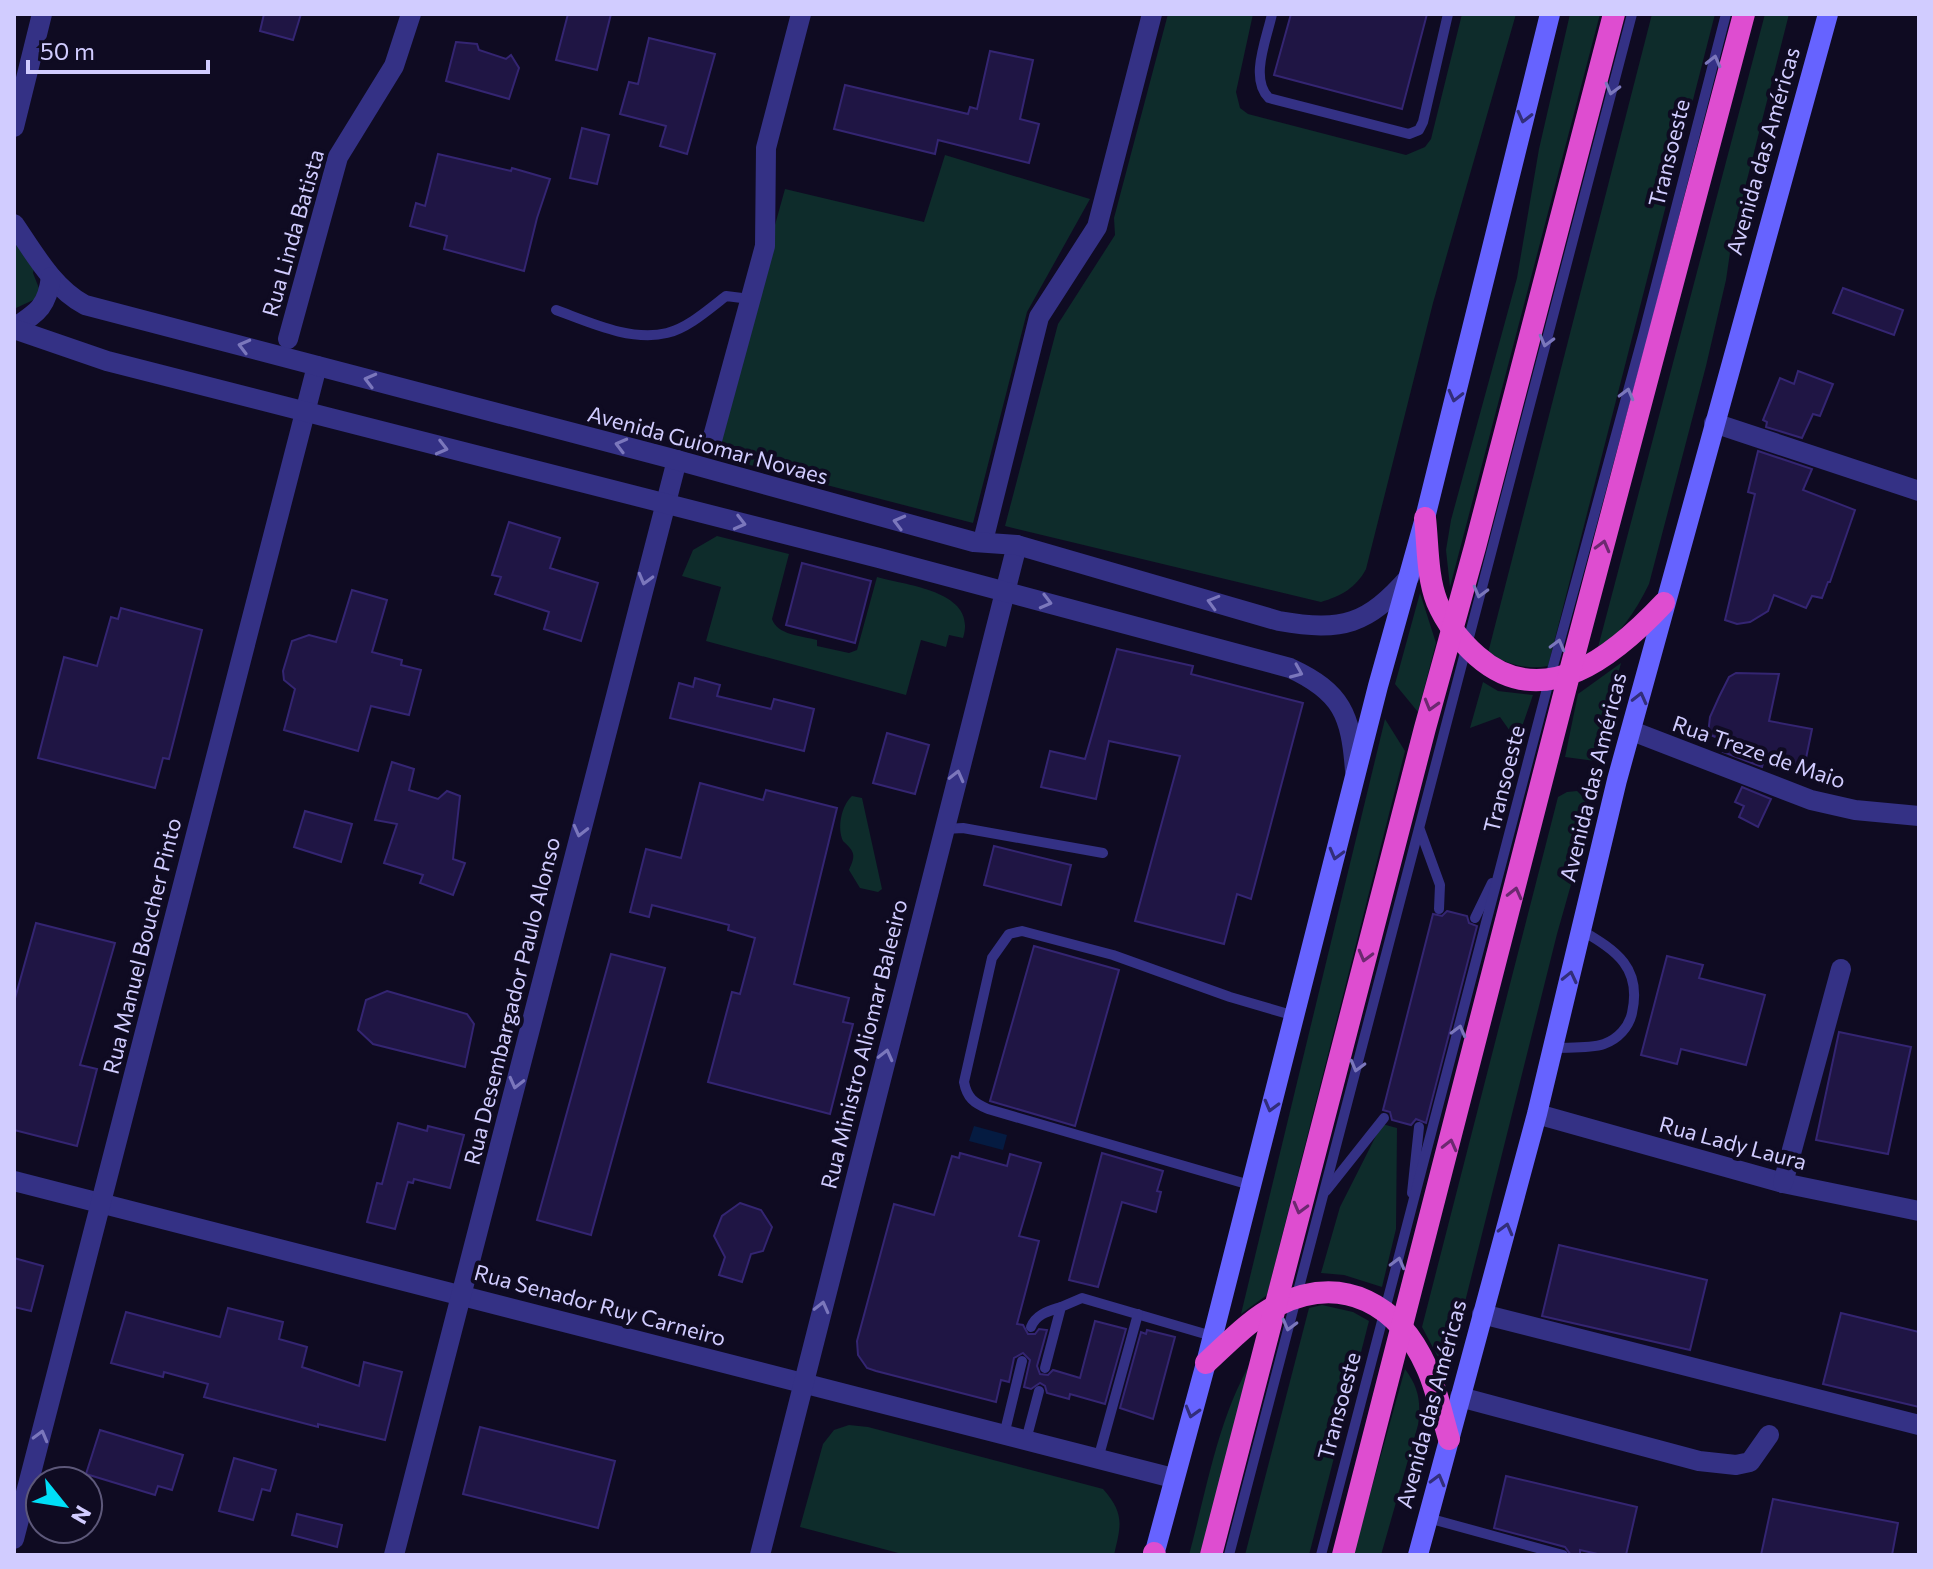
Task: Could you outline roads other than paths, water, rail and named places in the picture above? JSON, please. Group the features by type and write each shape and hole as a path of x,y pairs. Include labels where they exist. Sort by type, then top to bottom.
{"highway":[{"path":"1211,1555 1286,1302 1417,759 1459,638 1614,14"},
{"path":"1343,1555 1402,1329 1559,678 1744,14"},
{"path":"1425,518 1437,601 1459,638 1489,667 1508,675 1559,678 1584,669 1637,632 1664,603"},
{"path":"1206,1363 1242,1330 1286,1302 1311,1293 1336,1291 1355,1295 1385,1312 1417,1348 1429,1371 1449,1439"}],"main road":[{"path":"1154,1554 1206,1363 1378,686 1425,518 1550,14"},
{"name":"Avenida das Américas","path":"1418,1555 1537,1114 1617,780 1664,603 1828,14"}],"street":[{"path":"14,127 42,14"},
{"name":"Rua Linda Batista","path":"288,339 338,157 394,66 411,14"},
{"path":"711,444 766,232 766,148 801,14"},
{"path":"985,533 1039,317 1097,227 1152,14"},
{"name":"Avenida Guiomar Novaes","path":"14,224 51,277 70,297 85,305 677,460 974,542 1017,545 1279,621 1313,627 1334,626 1362,618 1385,603 1410,576"},
{"path":"14,329 43,307 51,277"},
{"path":"14,329 107,361 1004,591 1290,668 1330,691 1343,710 1353,743 1356,779"},
{"name":"Rua Manuel Boucher Pinto","path":"14,1539 317,366"},
{"path":"1714,423 1919,491"},
{"name":"Rua Desembargador Paulo Alonso","path":"394,1555 677,460"},
{"name":"Rua Ministro Aliomar Baleeiro","path":"760,1555 1017,545"},
{"name":"Rua Treze de Maio","path":"1632,731 1811,800 1855,810 1919,816"},
{"path":"1783,1183 1841,969"},
{"name":"Rua Lady Laura","path":"1537,1114 1783,1183 1919,1211"},
{"name":"Rua Senador Ruy Carneiro","path":"14,1181 1173,1478"},
{"path":"1482,1314 1919,1425"},
{"path":"1460,1397 1699,1461 1736,1465 1750,1462 1769,1435"}],"lane":[{"path":"1272,14 1259,77 1261,91 1269,98 1409,134 1419,130 1423,122 1448,14"},
{"path":"1229,1555 1286,1302 1323,1196 1419,828 1459,638 1632,14"},
{"name":"Transoeste","path":"1321,1555 1505,856 1559,678 1726,14"},
{"path":"556,310 621,331 645,335 668,333 726,296 750,299"},
{"path":"943,829 963,828 1103,853"},
{"path":"1419,828 1440,885 1439,909"},
{"path":"1475,918 1505,856"},
{"path":"1553,1048 1603,1045 1621,1035 1631,1019 1636,996 1634,977 1623,960 1581,930"},
{"path":"1250,1185 988,1109 971,1099 964,1082 992,958 1009,934 1022,931 1113,955 1230,997 1295,1016"},
{"path":"1323,1196 1384,1118"},
{"path":"1411,1215 1419,1127"},
{"path":"1031,1327 1034,1320 1082,1298 1212,1336"},
{"path":"1045,1368 1061,1307"},
{"path":"1098,1459 1138,1314"},
{"path":"1004,1435 1022,1361"},
{"path":"1026,1440 1039,1391"},
{"path":"1428,1518 1563,1555"}],"water":[{"path":"974,1126 1007,1135 1003,1150 969,1141"}]}
